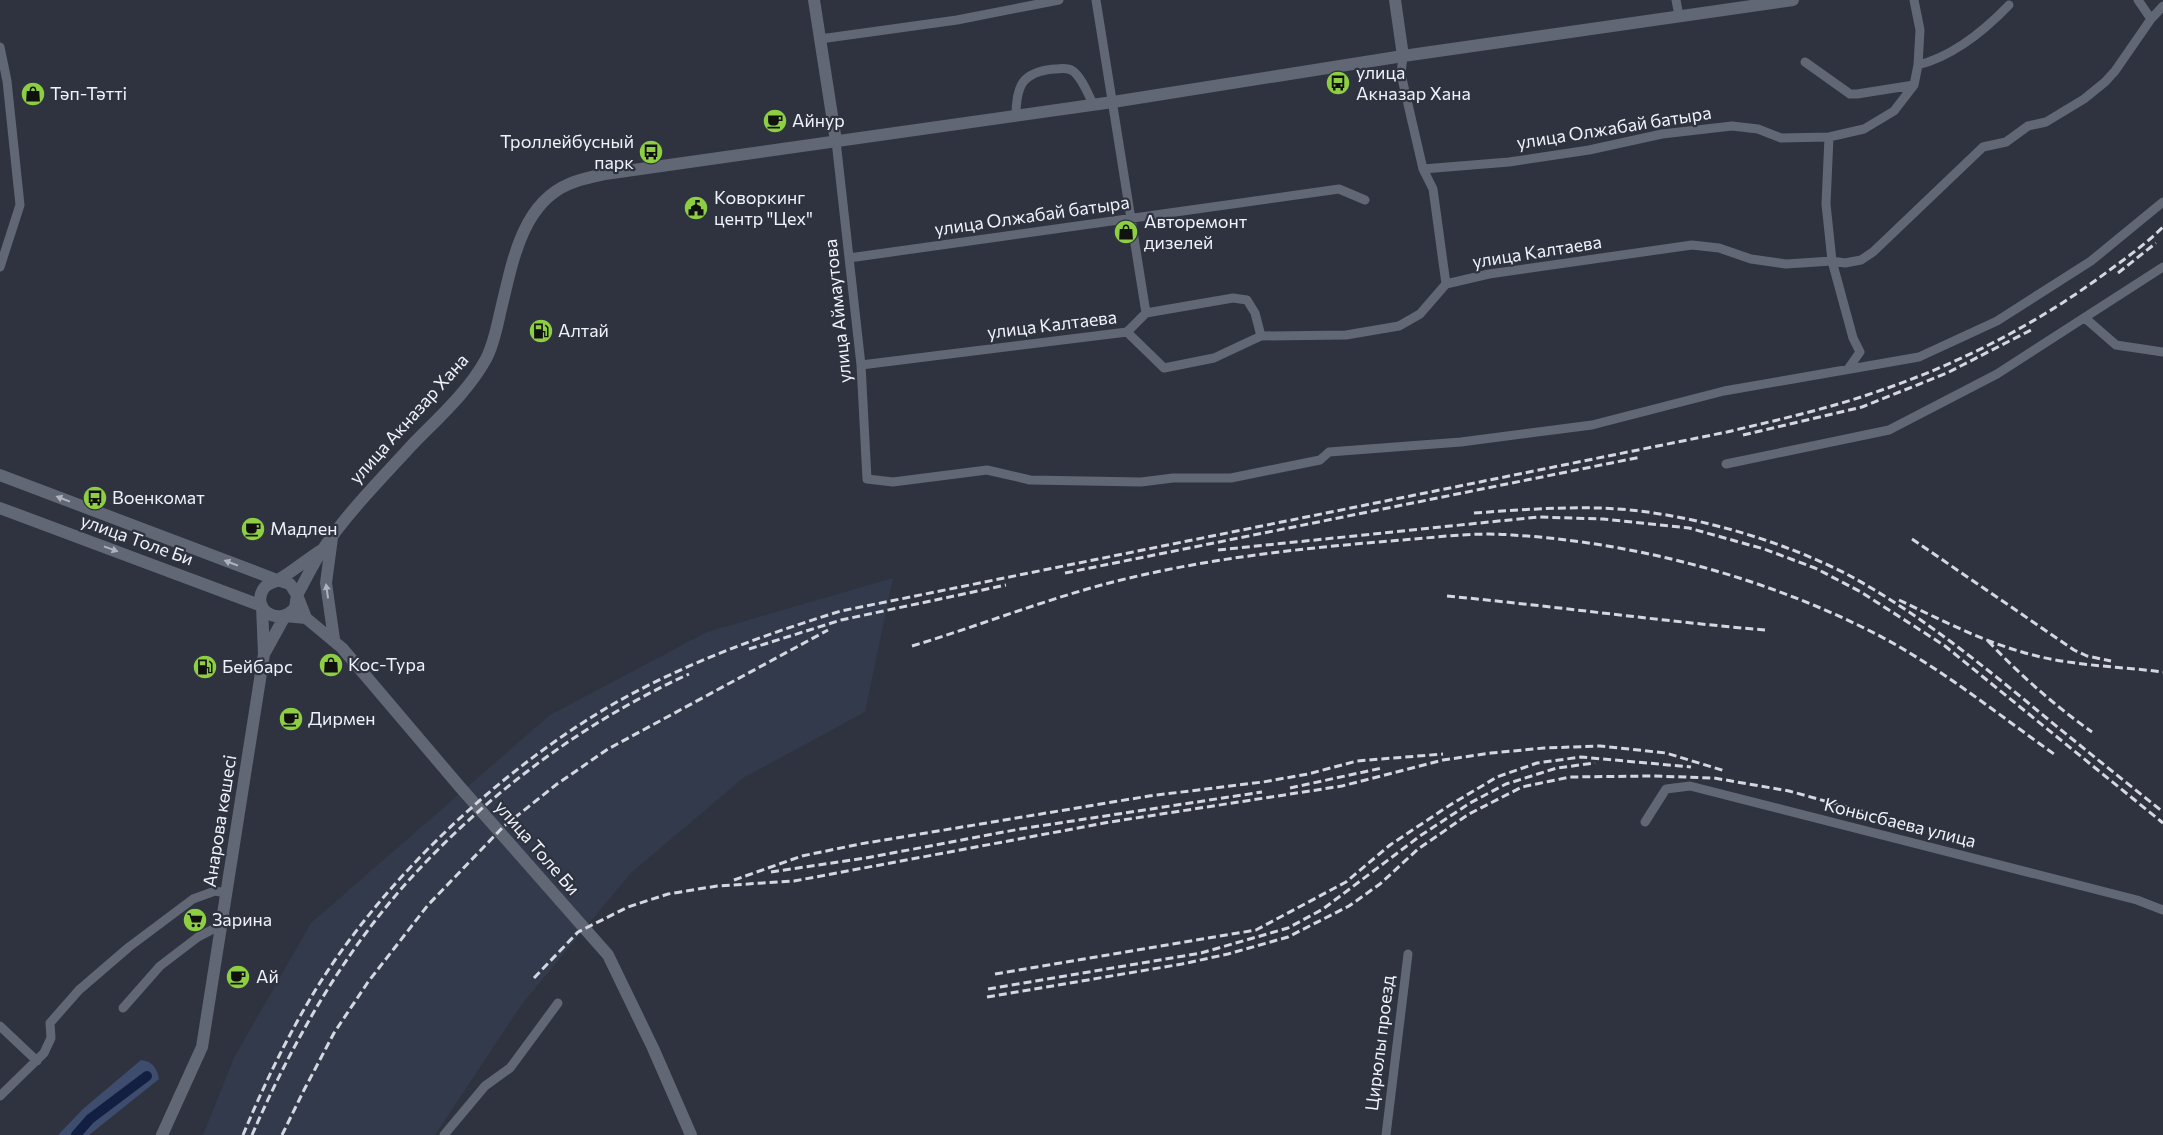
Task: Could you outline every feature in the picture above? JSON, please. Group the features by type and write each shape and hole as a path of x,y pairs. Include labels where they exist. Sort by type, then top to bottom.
{"main road":[{"path":"814,0 836,141"},
{"path":"1395,0 1403,56"},
{"name":"улица Акназар Хана","path":"297,595 322,550 361,499 465,388 486,359 494,340 508,282 525,228 536,210 550,194 569,184 605,174 1113,102 1403,56 1793,0"},
{"name":"улица Толе Би","path":"0,475 277,580"},
{"name":"улица Толе Би","path":"0,508 262,606"},
{"path":"333,536 326,582 338,644"},
{"name":"улица Акназар Хана","path":"277,580 322,550"},
{"path":"262,606 270,614 277,617 306,618 297,595 290,584 277,580 265,587 262,594 262,606 264,654"},
{"path":"264,654 285,616 295,608 297,595"},
{"name":"улица Толе Би","path":"306,618 338,644 466,794 608,955 653,1048 691,1135"},
{"name":"Анарова көшесі","path":"162,1135 202,1047 264,654"}],"street":[{"path":"820,39 957,20 1059,0"},
{"path":"1096,0 1146,313 1233,298 1246,300 1255,313 1261,336"},
{"path":"1676,0 1679,16"},
{"name":"улица Олжабай батыра","path":"1423,169 1509,162 1589,150 1662,134 1732,126 1758,129 1781,138 1829,137 1864,129 1894,110 1914,84 1918,65 1920,30 1914,0"},
{"path":"2138,0 2151,19"},
{"path":"1918,65 1948,54 1986,29 2009,5"},
{"name":"улица Калтаева","path":"1446,284 1489,274 1692,245 1719,248 1751,259 1786,264 1832,261 1845,263 1862,260 1873,252 1983,147 2006,142 2028,126 2046,122 2084,99 2105,82 2115,71 2151,19 2163,6"},
{"path":"0,47 7,81 20,205 0,266"},
{"path":"1127,332 1164,368 1214,358 1261,336 1346,335 1399,326 1420,314 1446,284 1433,190 1423,169 1401,74 1403,56"},
{"path":"1805,62 1850,94 1914,84"},
{"path":"1016,116 1016,101 1020,88 1027,77 1039,70 1065,68 1073,71 1093,104"},
{"path":"1829,137 1826,204 1832,261 1853,338 1860,352 1848,369"},
{"name":"улица Аймаутова","path":"836,141 861,365 867,479 893,482 987,470 1030,480 1141,482 1173,478 1231,478 1320,460 1329,452 1461,442 1592,425 1724,391 1848,369"},
{"name":"улица Олжабай батыра","path":"849,258 1340,189 1365,200"},
{"path":"1848,369 1919,357 1997,321 2091,261 2163,202"},
{"path":"1726,464 1888,430 1997,374 2163,267"},
{"name":"улица Калтаева","path":"861,365 1127,332 1146,313"},
{"path":"2085,318 2116,345 2163,352"},
{"name":"Конысбаева улица","path":"1645,822 1666,789 1690,786 2127,898 2163,910"},
{"path":"0,1096 44,1053 51,1038 50,1023 86,984 129,947 194,900 215,891 226,893"},
{"path":"123,1008 160,966 198,937 221,925"},
{"name":"Цирюлы проезд","path":"1386,1135 1408,954"},
{"path":"444,1135 485,1086 510,1068 558,1003"},
{"path":"0,1026 37,1061"}],"shaded area":[{"path":"893,578 865,712 743,778 631,873 522,1004 435,1135 203,1135 235,1056 311,923 550,715 707,632"},
{"path":"141,1060 153,1066 159,1079 89,1135 58,1135 83,1109"}],"waterway":[{"path":"76,1135 90,1119 147,1076"}],"railway":[{"path":"243,1135 275,1063 313,994 341,952 408,869 487,794 529,761 572,730 615,703 669,675 754,640 841,611 1727,432 1839,404 1937,369 1996,341 2053,309 2080,291 2143,245 2163,227"},
{"path":"2118,273 2156,243"},
{"path":"1743,435 1862,407 1947,373 2031,330"},
{"path":"1065,573 1641,457"},
{"path":"1474,513 1536,509 1599,508 1663,514 1697,521 1764,540 1826,564 1878,592 1949,640 2163,812"},
{"path":"1218,550 1538,517 1603,519 1689,528 1764,549 1815,568 1861,592 1945,646 2163,823"},
{"path":"912,646 1109,583 1204,563 1303,549 1458,535 1498,534 1557,539 1647,553 1692,564 1736,577 1821,608 1888,640 1937,670 2054,754"},
{"path":"1912,539 2074,650 2087,656 2111,661"},
{"path":"749,649 841,620 1006,585"},
{"path":"1447,596 1765,630"},
{"path":"1899,600 1975,635 2039,657 2074,663 2163,672"},
{"path":"282,1135 334,1033 368,982 428,905 503,827 557,784 608,749 828,630"},
{"path":"1988,641 2038,689 2092,732"},
{"path":"252,1135 284,1067 321,1000 363,937 410,879 471,818 539,762 612,714 689,674"},
{"path":"534,978 578,932 628,907 668,894 717,886 794,881 1110,822 1342,786 1443,760 1491,753 1544,748 1600,746 1666,753 1725,771"},
{"path":"734,880 802,856 860,844 1149,796 1263,782 1308,774 1357,761 1443,754"},
{"path":"995,974 1256,930 1346,882 1390,845 1450,805 1497,777 1537,763 1581,757 1691,767"},
{"path":"988,989 1201,953 1288,928 1323,909 1420,836 1470,803 1506,784 1557,768 1595,763"},
{"path":"1290,788 1382,768"},
{"path":"987,997 1182,964 1228,954 1288,937 1349,906 1380,884 1418,849 1469,814 1522,787 1570,777 1651,776 1714,778 1789,791 1883,817"},
{"path":"771,872 866,858 1020,829 1262,792"}],"place":[{"name":"улица Акназар Хана","path":"1338,83"},
{"name":"Тәп-Тәтті","path":"33,94"},
{"name":"Айнур","path":"775,121"},
{"name":"Троллейбусный парк","path":"651,152"},
{"name":"Коворкинг центр \"Цех\"","path":"696,208"},
{"name":"Авторемонт дизелей","path":"1126,232"},
{"name":"Алтай","path":"541,331"},
{"name":"Военкомат","path":"95,498"},
{"name":"Мадлен","path":"253,529"},
{"name":"Кос-Тура","path":"331,665"},
{"name":"Бейбарс","path":"205,667"},
{"name":"Дирмен","path":"291,719"},
{"name":"Зарина","path":"195,920"},
{"name":"Ай","path":"238,977"}]}
